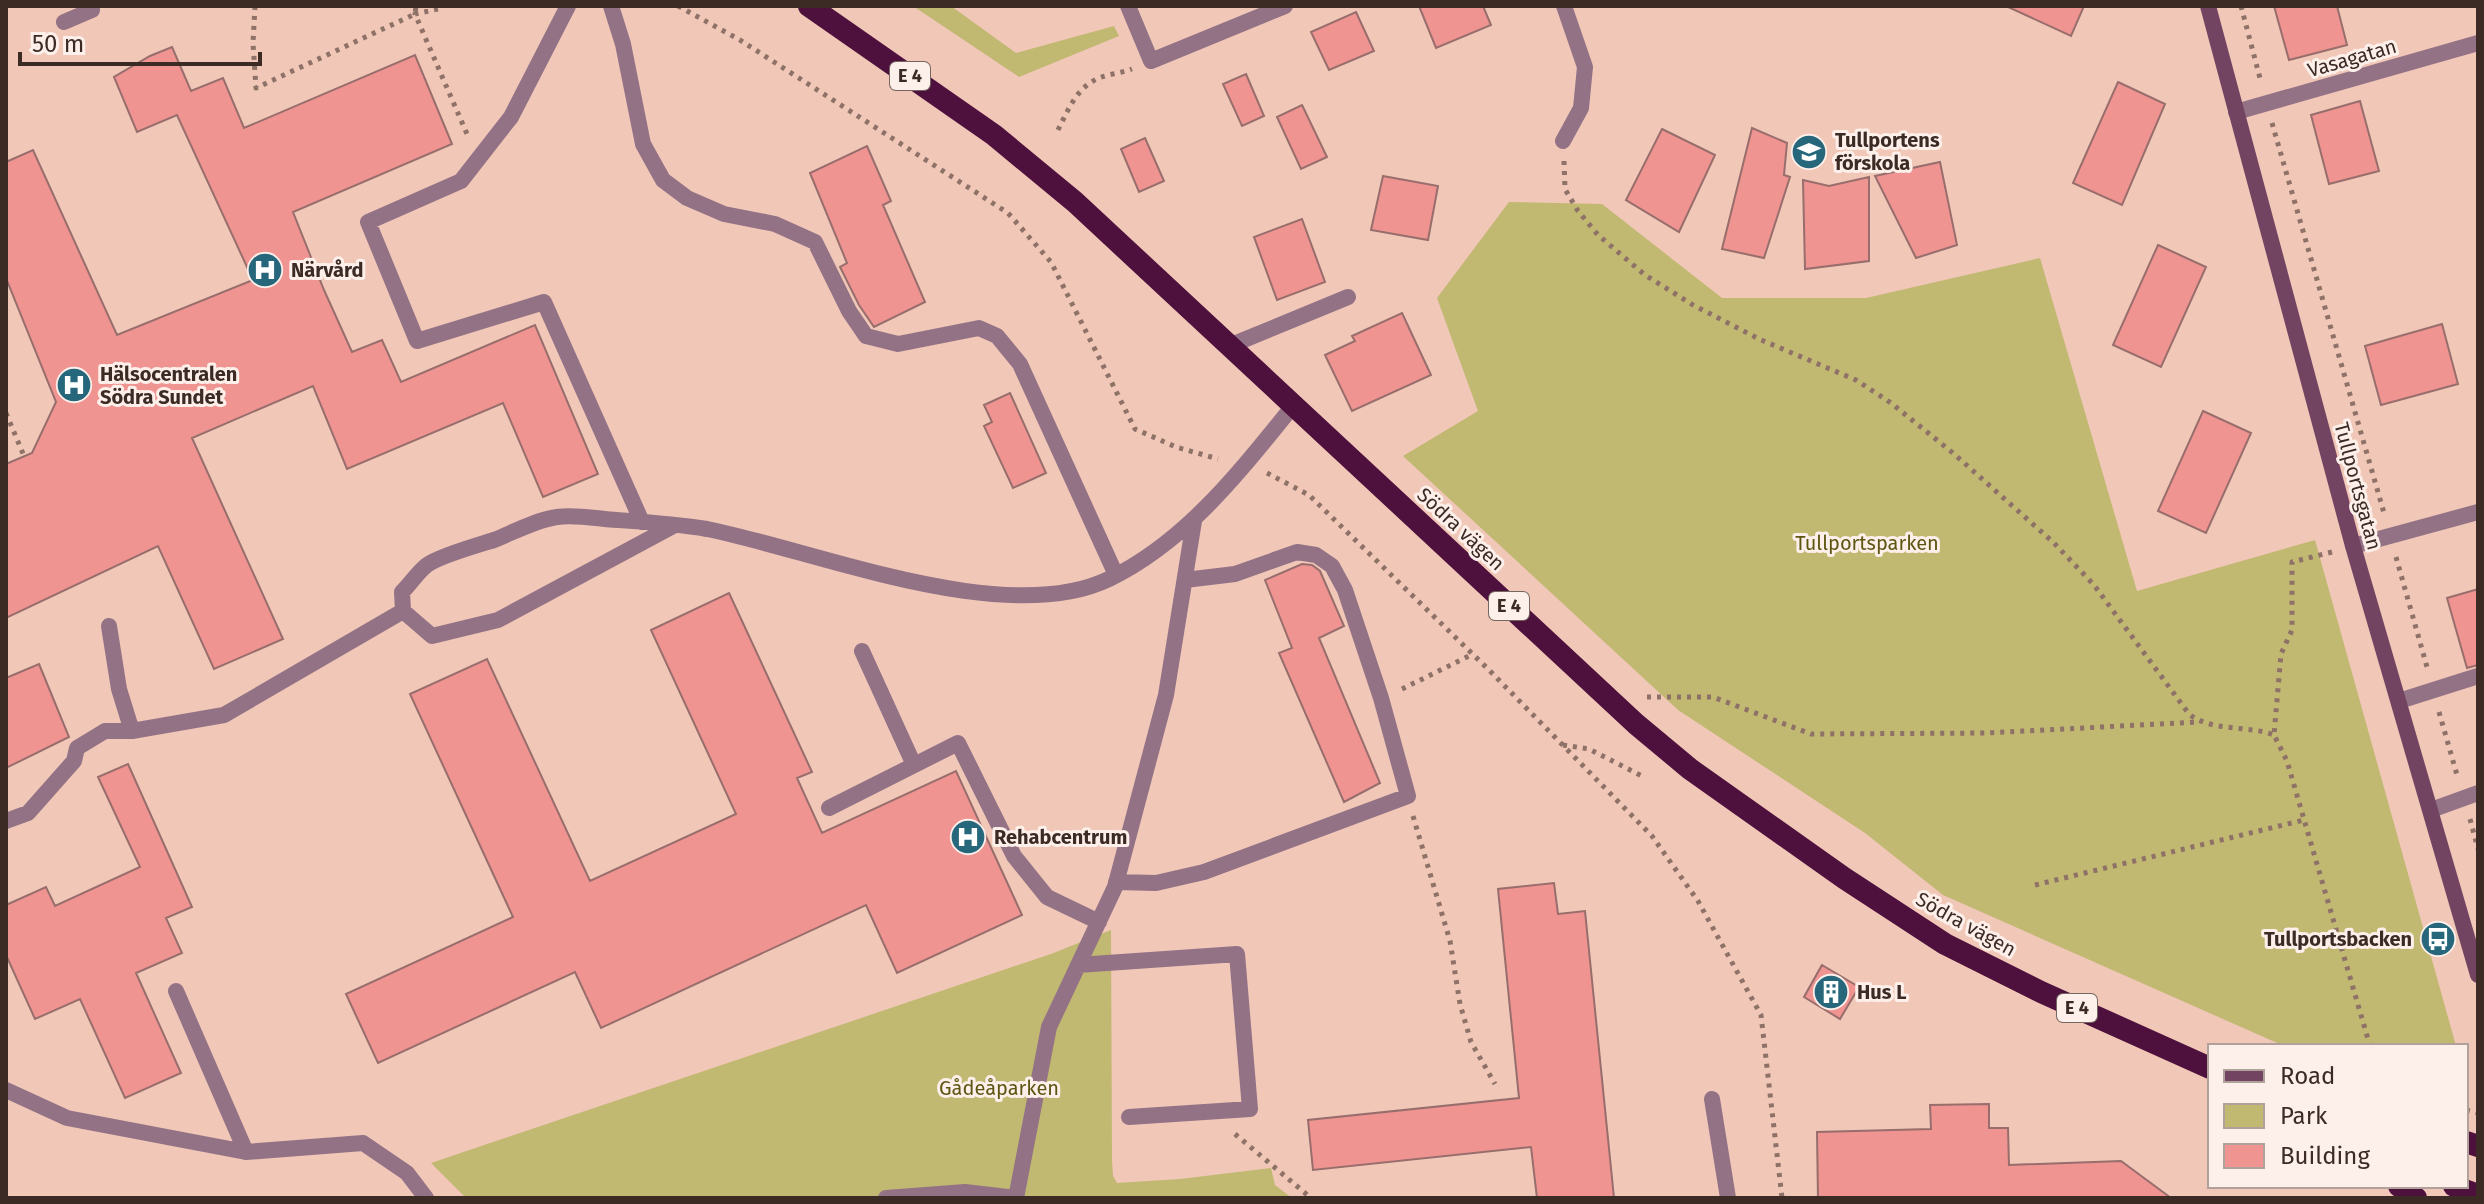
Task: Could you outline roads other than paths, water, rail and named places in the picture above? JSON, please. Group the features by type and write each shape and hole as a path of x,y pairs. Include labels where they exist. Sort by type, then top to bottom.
{"highway":[{"name":"Södra vägen","path":"809,6 994,135 1075,202 1636,724 1690,769 1844,878 1945,944 2041,992 2208,1067"}],"main road":[{"name":"Tullportsgatan","path":"2208,6 2353,546 2478,975"}],"street":[{"path":"568,6 511,117 461,181 368,222 417,341 544,302 642,522"},
{"path":"611,6 623,44 643,144 663,180 687,198 724,214 775,224 815,242 849,311 866,336 898,344 979,328 997,336 1020,364 1116,575"},
{"path":"1128,6 1150,58 1285,6"},
{"path":"1563,141 1581,108 1585,67 1564,6"},
{"path":"64,22 92,10"},
{"name":"Vasagatan","path":"2236,112 2478,43"},
{"path":"1229,346 1348,297"},
{"path":"675,525 498,620 432,636 403,611 402,592 428,564 557,517 642,522 675,525 708,530 892,577 988,594 1035,596 1059,592 1107,580 1194,521 1293,406"},
{"path":"2353,546 2478,512"},
{"path":"886,1198 965,1192 1016,1198 1049,1027 1116,882 1166,695 1194,521"},
{"path":"1116,882 1156,883 1204,872 1408,796 1381,698 1345,590 1332,566 1316,555 1297,552 1235,574 1185,580"},
{"path":"6,821 28,813 74,761 77,748 105,731 132,731 224,715 403,611"},
{"path":"109,626 119,689 132,731"},
{"path":"862,651 914,765"},
{"path":"2399,701 2478,676"},
{"path":"829,808 958,743 1014,856 1047,897 1099,922"},
{"path":"2431,810 2471,796"},
{"path":"1078,965 1237,954 1250,1109 1129,1117"},
{"path":"176,991 246,1152"},
{"path":"6,1090 67,1118 246,1152 363,1143 407,1173 426,1198"},
{"path":"1712,1099 1728,1198"}],"place":[{"name":"Tullportens förskola","path":"1809,152"},
{"name":"Närvård","path":"265,270"},
{"name":"Hälsocentralen Södra Sundet","path":"74,385"},
{"name":"Rehabcentrum","path":"968,837"},
{"name":"Tullportsbacken","path":"2438,939"},
{"name":"Hus L","path":"1831,992"}],"park label":[{"name":"Tullportsparken","path":"1867,543"},
{"name":"Gådeåparken","path":"999,1088"}]}
